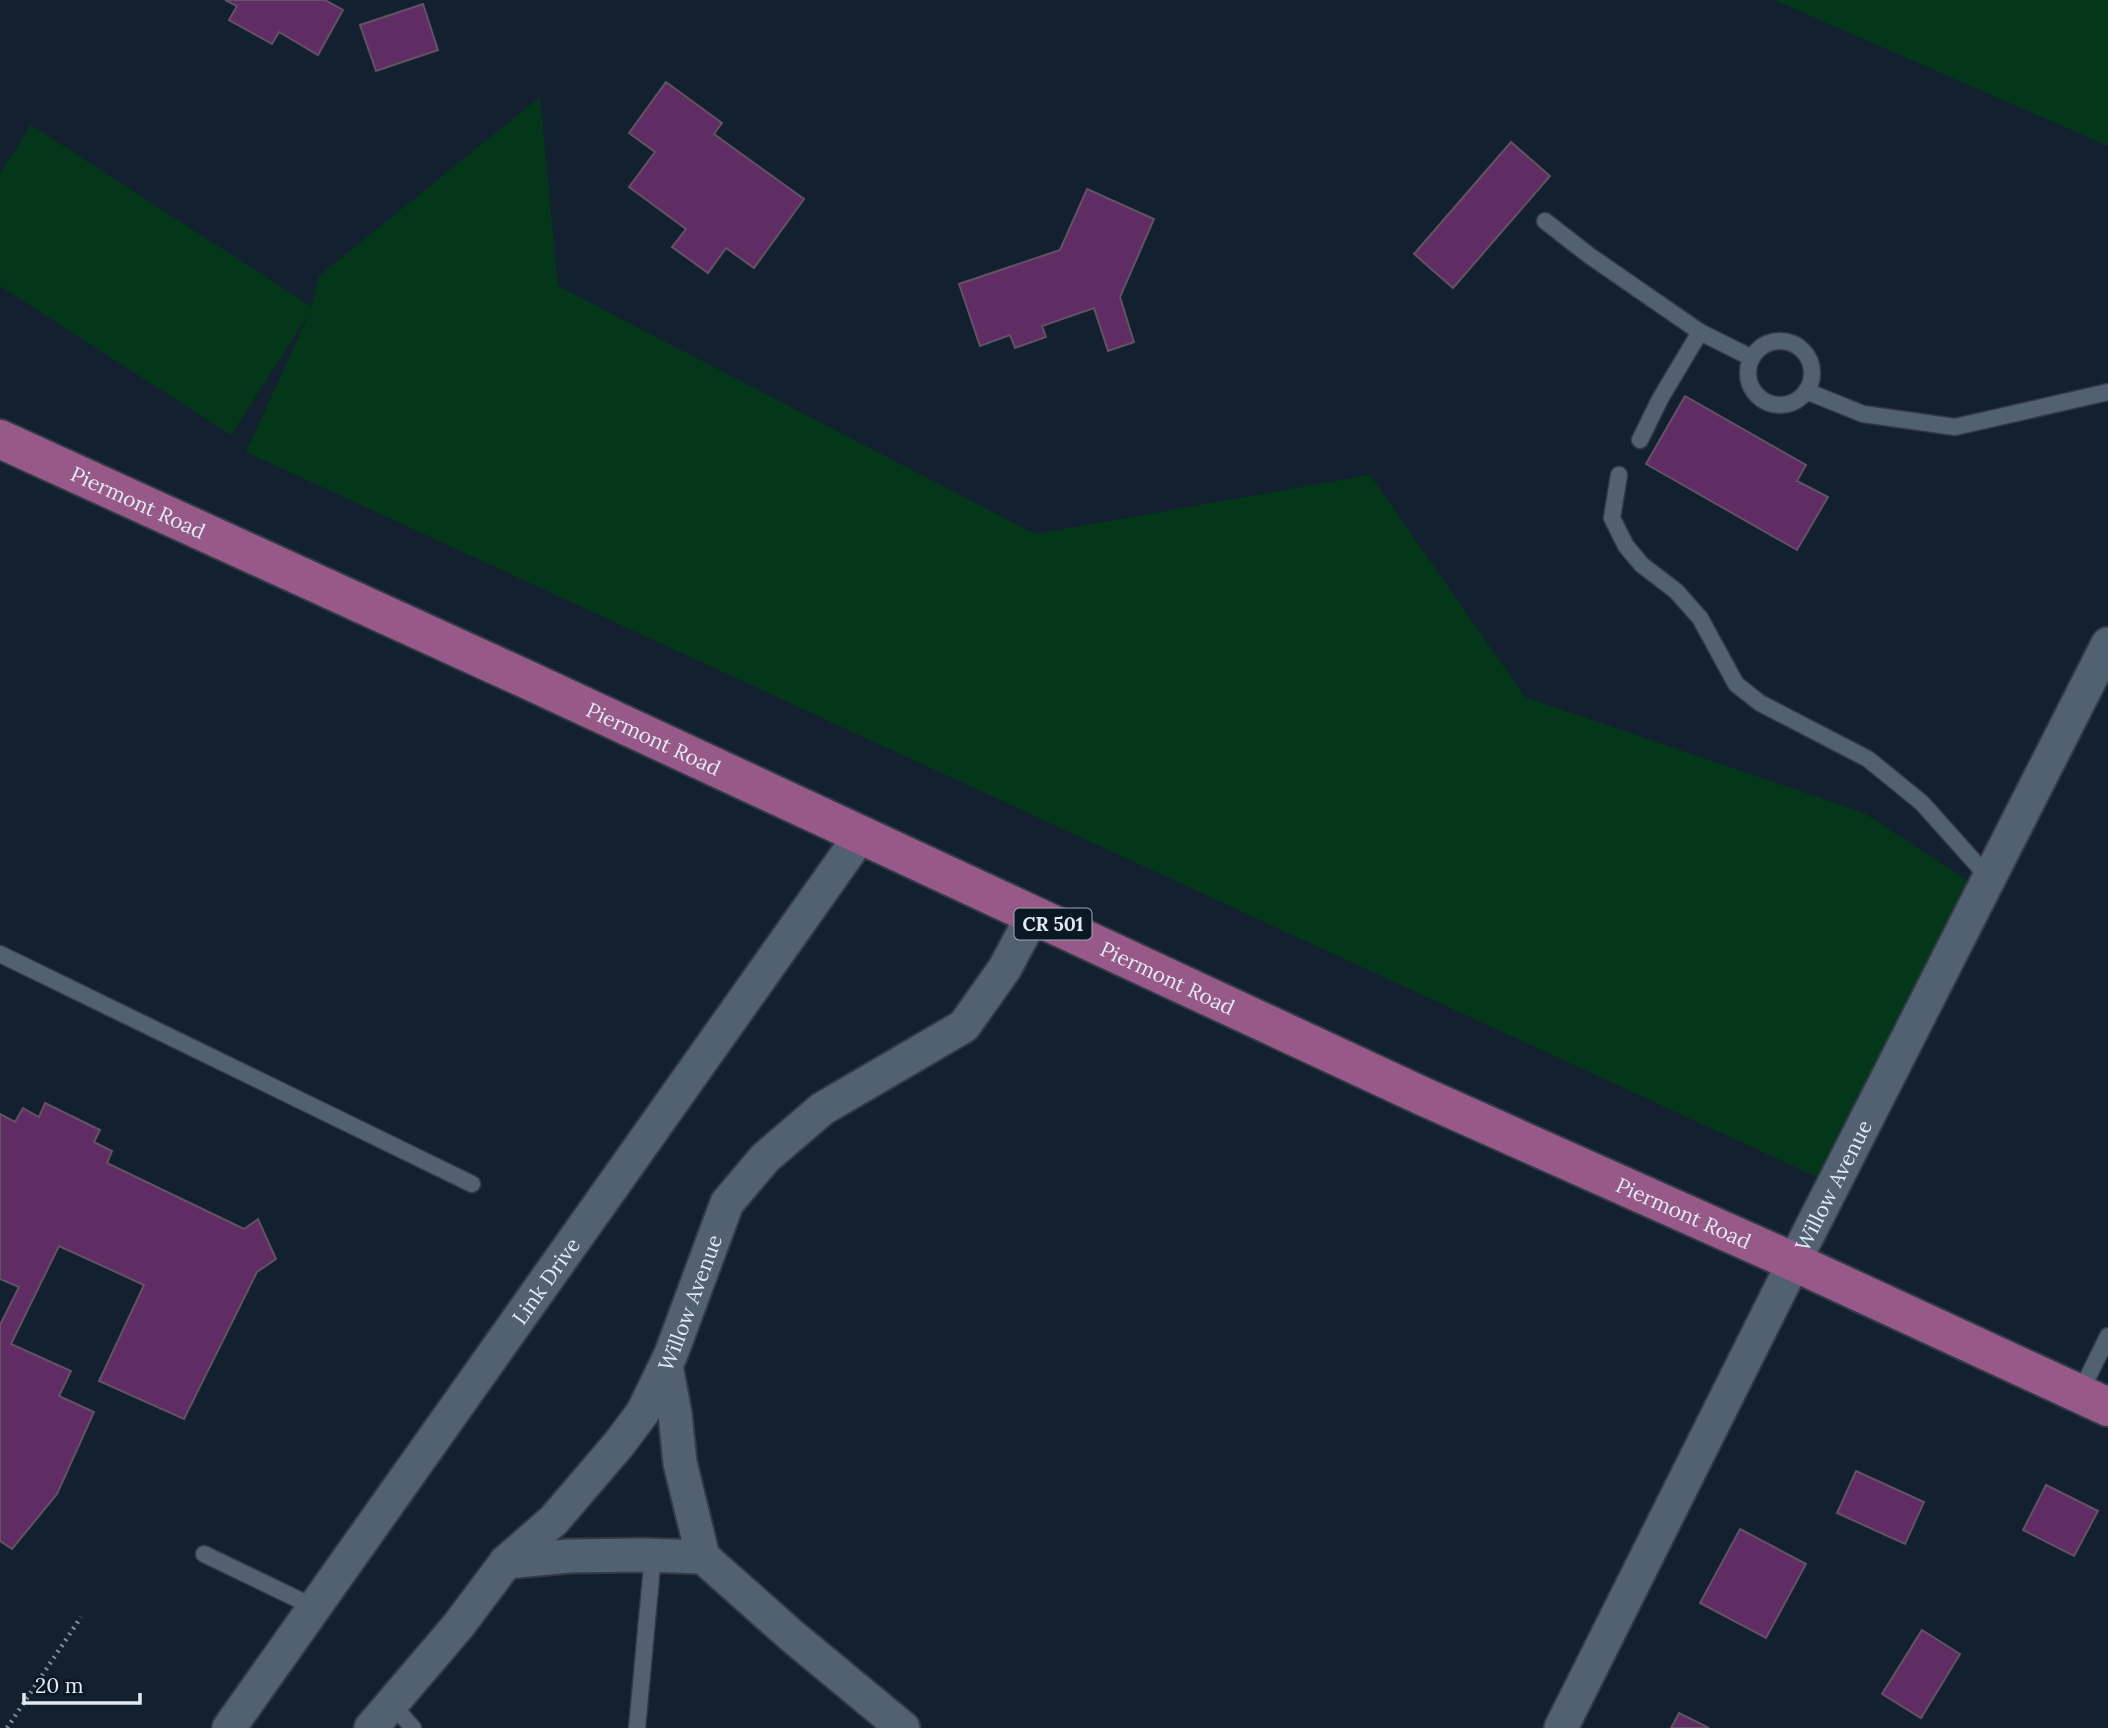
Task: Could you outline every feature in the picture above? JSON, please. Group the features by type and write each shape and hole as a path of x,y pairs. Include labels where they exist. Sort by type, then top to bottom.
{"main road":[{"name":"Piermont Road","path":"0,439 1420,1095 2094,1400"}],"street":[{"name":"Willow Avenue","path":"1561,1728 2108,644"},
{"name":"Link Drive","path":"229,1728 861,835"},
{"name":"Willow Avenue","path":"381,1716 458,1626 506,1562 554,1520 643,1412 666,1366 727,1203 765,1158 822,1109 964,1026 1005,968 1033,915"},
{"path":"666,1366 680,1463 703,1558 903,1728"},
{"path":"506,1562 569,1556 653,1555 703,1558"}],"lane":[{"path":"1545,221 1590,256 1700,332 1752,358"},
{"path":"1640,440 1660,399 1700,332"},
{"path":"1786,342 1796,346 1809,361 1811,382 1799,399 1789,404 1767,403 1752,388 1749,378 1752,358 1766,344 1786,342"},
{"path":"1806,391 1863,414 1955,427 2108,392"},
{"path":"1619,475 1612,518 1626,546 1642,565 1676,590 1700,618 1736,684 1760,704 1868,759 1922,803 1989,878"},
{"path":"0,954 472,1184"},
{"path":"2094,1400 2108,1336"},
{"path":"204,1554 314,1607"},
{"path":"637,1728 653,1555"},
{"path":"381,1716 413,1728"}],"path":[{"path":"8,1728 81,1617"}],"green space":[{"path":"1774,0 2108,0 2108,146"},
{"path":"540,97 558,286 1035,534 1370,475 1525,697 1864,813 1994,898 1834,1185 246,452 309,314 231,435 0,286 0,173 31,125 312,307 319,276"}],"building":[{"path":"225,0 325,0 343,10 318,55 279,32 272,44 229,20 237,6"},
{"path":"423,4 438,50 376,71 360,25"},
{"path":"666,82 722,123 714,134 804,199 754,268 726,248 708,273 672,247 686,229 629,187 655,152 629,133"},
{"path":"1511,142 1550,176 1453,288 1414,254"},
{"path":"1087,189 1154,219 1120,297 1134,342 1108,351 1094,308 1042,326 1046,337 1015,348 1010,335 980,346 959,284 1060,250"},
{"path":"1685,396 1806,465 1797,481 1828,497 1797,550 1646,464"},
{"path":"45,1103 100,1130 94,1142 112,1151 107,1163 244,1229 258,1219 276,1259 257,1272 184,1419 99,1381 144,1285 59,1246 11,1344 71,1371 59,1396 94,1412 57,1494 12,1549 0,1541 0,1325 19,1287 0,1279 0,1114 15,1122 23,1108 39,1117"},
{"path":"1856,1471 1924,1502 1905,1544 1837,1513"},
{"path":"2046,1485 2098,1511 2074,1556 2023,1530"},
{"path":"1740,1529 1806,1564 1766,1638 1700,1603"},
{"path":"1922,1630 1960,1654 1921,1718 1882,1694"},
{"path":"1679,1713 1709,1728 1671,1728"}]}
